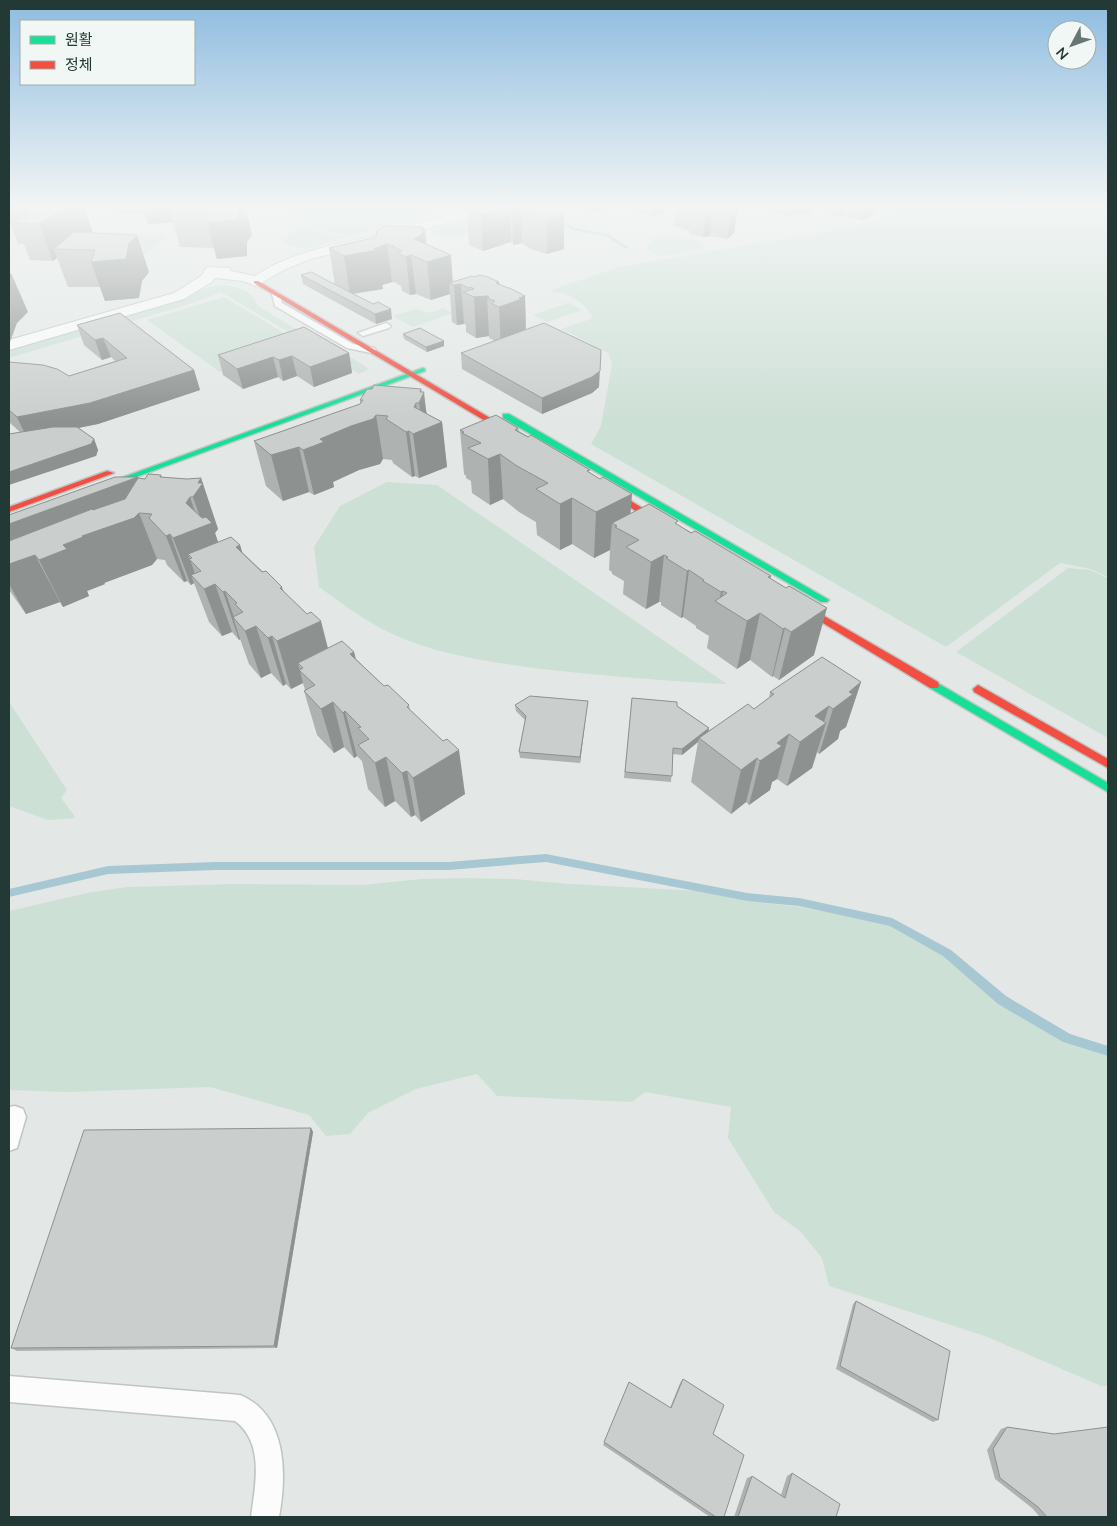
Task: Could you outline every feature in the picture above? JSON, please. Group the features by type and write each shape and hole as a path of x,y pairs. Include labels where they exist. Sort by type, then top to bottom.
{"street":[{"path":"9,346 179,296 207,279"},
{"path":"250,279 267,284 363,333 414,369 528,443"},
{"path":"267,284 277,279"},
{"path":"267,284 371,350 483,402"},
{"path":"9,510 414,369"},
{"path":"9,521 414,369"},
{"path":"500,412 835,606"},
{"path":"587,478 680,533"},
{"path":"781,594 1108,788"},
{"path":"964,681 1108,764"}],"lane":[{"path":"363,333 386,326"},
{"path":"9,1118 15,1117 9,1140"},
{"path":"9,1389 240,1408 255,1420 270,1455 270,1484 265,1517"}],"green space":[{"path":"583,279 1108,279 1108,577 1091,569 1060,563 946,647 591,444 601,426 612,364 608,353 562,329 593,318 590,312 574,298 562,293 548,291"},
{"path":"214,286 234,287 246,291 258,306 335,353 352,358 368,368 367,370 359,374 221,292 193,303 9,358 9,350 184,299"},
{"path":"224,297 304,345 220,372 147,320"},
{"path":"568,303 582,310 547,322 533,315"},
{"path":"443,308 453,313 413,327 393,316 415,309 430,313"},
{"path":"387,482 437,485 727,684 588,674 491,662 425,647 374,624 319,587 314,547 340,506"},
{"path":"1068,568 1090,570 1108,578 1108,738 956,652"},
{"path":"9,702 67,790 61,798 76,818 48,820 9,806"},
{"path":"421,879 515,879 697,891 746,901 802,907 891,925 944,956 1002,1004 1063,1042 1108,1056 1108,1386 1101,1386 985,1336 829,1286 822,1258 801,1232 774,1212 728,1138 731,1107 645,1092 632,1102 497,1096 477,1074 416,1089 368,1113 350,1134 326,1136 309,1115 210,1087 67,1092 9,1090 9,911 92,892 127,887 235,884 363,885"}],"building":[{"path":"309,279 325,279 373,304 378,302 391,309 375,314"},
{"path":"461,279 493,279 499,282 496,283 525,296 519,298 522,299 499,307 492,304 495,301 487,298 489,297 487,296 474,297 463,292 474,289 471,287 468,288 461,284 454,285 449,283"},
{"path":"120,313 194,370 90,403 17,417 9,410 9,362 43,365 57,369 69,376 127,358 103,338 95,340 77,325"},
{"path":"544,323 601,350 600,371 592,377 542,398 461,353"},
{"path":"304,327 349,353 310,367 292,356 279,360 273,357 237,369 218,355"},
{"path":"420,328 444,341 426,347 403,334"},
{"path":"374,385 421,389 420,392 424,392 419,403 416,403 414,407 442,422 413,434 409,431 406,432 386,419 388,416 376,415 373,419 320,439 324,442 303,450 299,447 271,455 254,441 360,404 363,400 360,400 367,389 372,389"},
{"path":"496,415 518,428 515,430 528,437 531,435 590,470 587,471 600,479 603,477 632,494 596,512 572,498 560,504 536,489 548,483 500,454 488,459 468,448 481,443 460,430"},
{"path":"53,427 77,427 94,439 91,444 9,472 9,434"},
{"path":"148,474 161,475 160,477 201,478 198,483 203,483 186,503 202,518 206,517 212,523 173,538 170,534 166,536 149,518 152,514 139,513 134,518 82,536 63,545 67,549 39,560 35,555 9,564 9,541 92,509 125,499 138,478 145,479"},
{"path":"115,477 138,477 9,524 9,515"},
{"path":"649,504 678,521 675,523 691,533 695,531 771,576 768,577 786,588 789,586 827,608 791,632 785,628 783,629 760,613 747,621 715,601 727,593 721,592 664,555 651,562 626,547 639,540 615,527 617,526 612,523"},
{"path":"231,537 240,545 236,547 262,572 266,571 282,587 280,588 307,614 311,612 321,621 277,641 272,636 268,638 256,626 245,631 233,617 243,612 235,604 237,603 215,584 204,589 191,575 201,571 189,559 192,558 188,554"},
{"path":"342,641 354,652 350,654 384,686 388,685 409,705 407,707 443,741 447,739 459,750 413,778 407,771 402,773 386,757 375,763 358,745 369,739 358,728 361,727 345,711 343,713 333,702 321,709 304,691 315,685 299,670 303,668 298,663"},
{"path":"822,657 861,682 849,692 853,694 833,709 829,706 815,716 826,723 800,742 789,734 777,743 782,746 760,761 757,758 741,770 699,738 748,704 754,709 774,694 770,692"},
{"path":"530,696 588,701 580,757 519,752 526,716 515,705"},
{"path":"632,698 677,702 677,706 709,728 682,749 673,748 672,776 625,772"},
{"path":"311,1128 274,1346 11,1348 84,1130"},
{"path":"856,1301 950,1351 938,1420 840,1366"},
{"path":"683,1379 724,1405 713,1434 744,1455 724,1517 716,1517 604,1442 629,1382 671,1408"},
{"path":"1007,1427 1054,1434 1108,1427 1108,1517 1047,1517 1038,1507 1000,1478 993,1449"},
{"path":"792,1473 840,1504 836,1517 738,1517 752,1476 785,1498"}],"waterway":[{"path":"9,893 108,870 215,866 448,866 546,858 747,897 799,902 892,922 947,953 1002,1000 1067,1038 1108,1051"}],"traffic: fast":[{"path":"95,489 423,370"},
{"path":"506,416 824,600"},
{"path":"934,685 1108,788"}],"traffic: jam":[{"path":"256,282 520,438"},
{"path":"9,510 110,473"},
{"path":"599,485 672,529"},
{"path":"793,601 934,685"},
{"path":"978,689 1108,764"}]}
